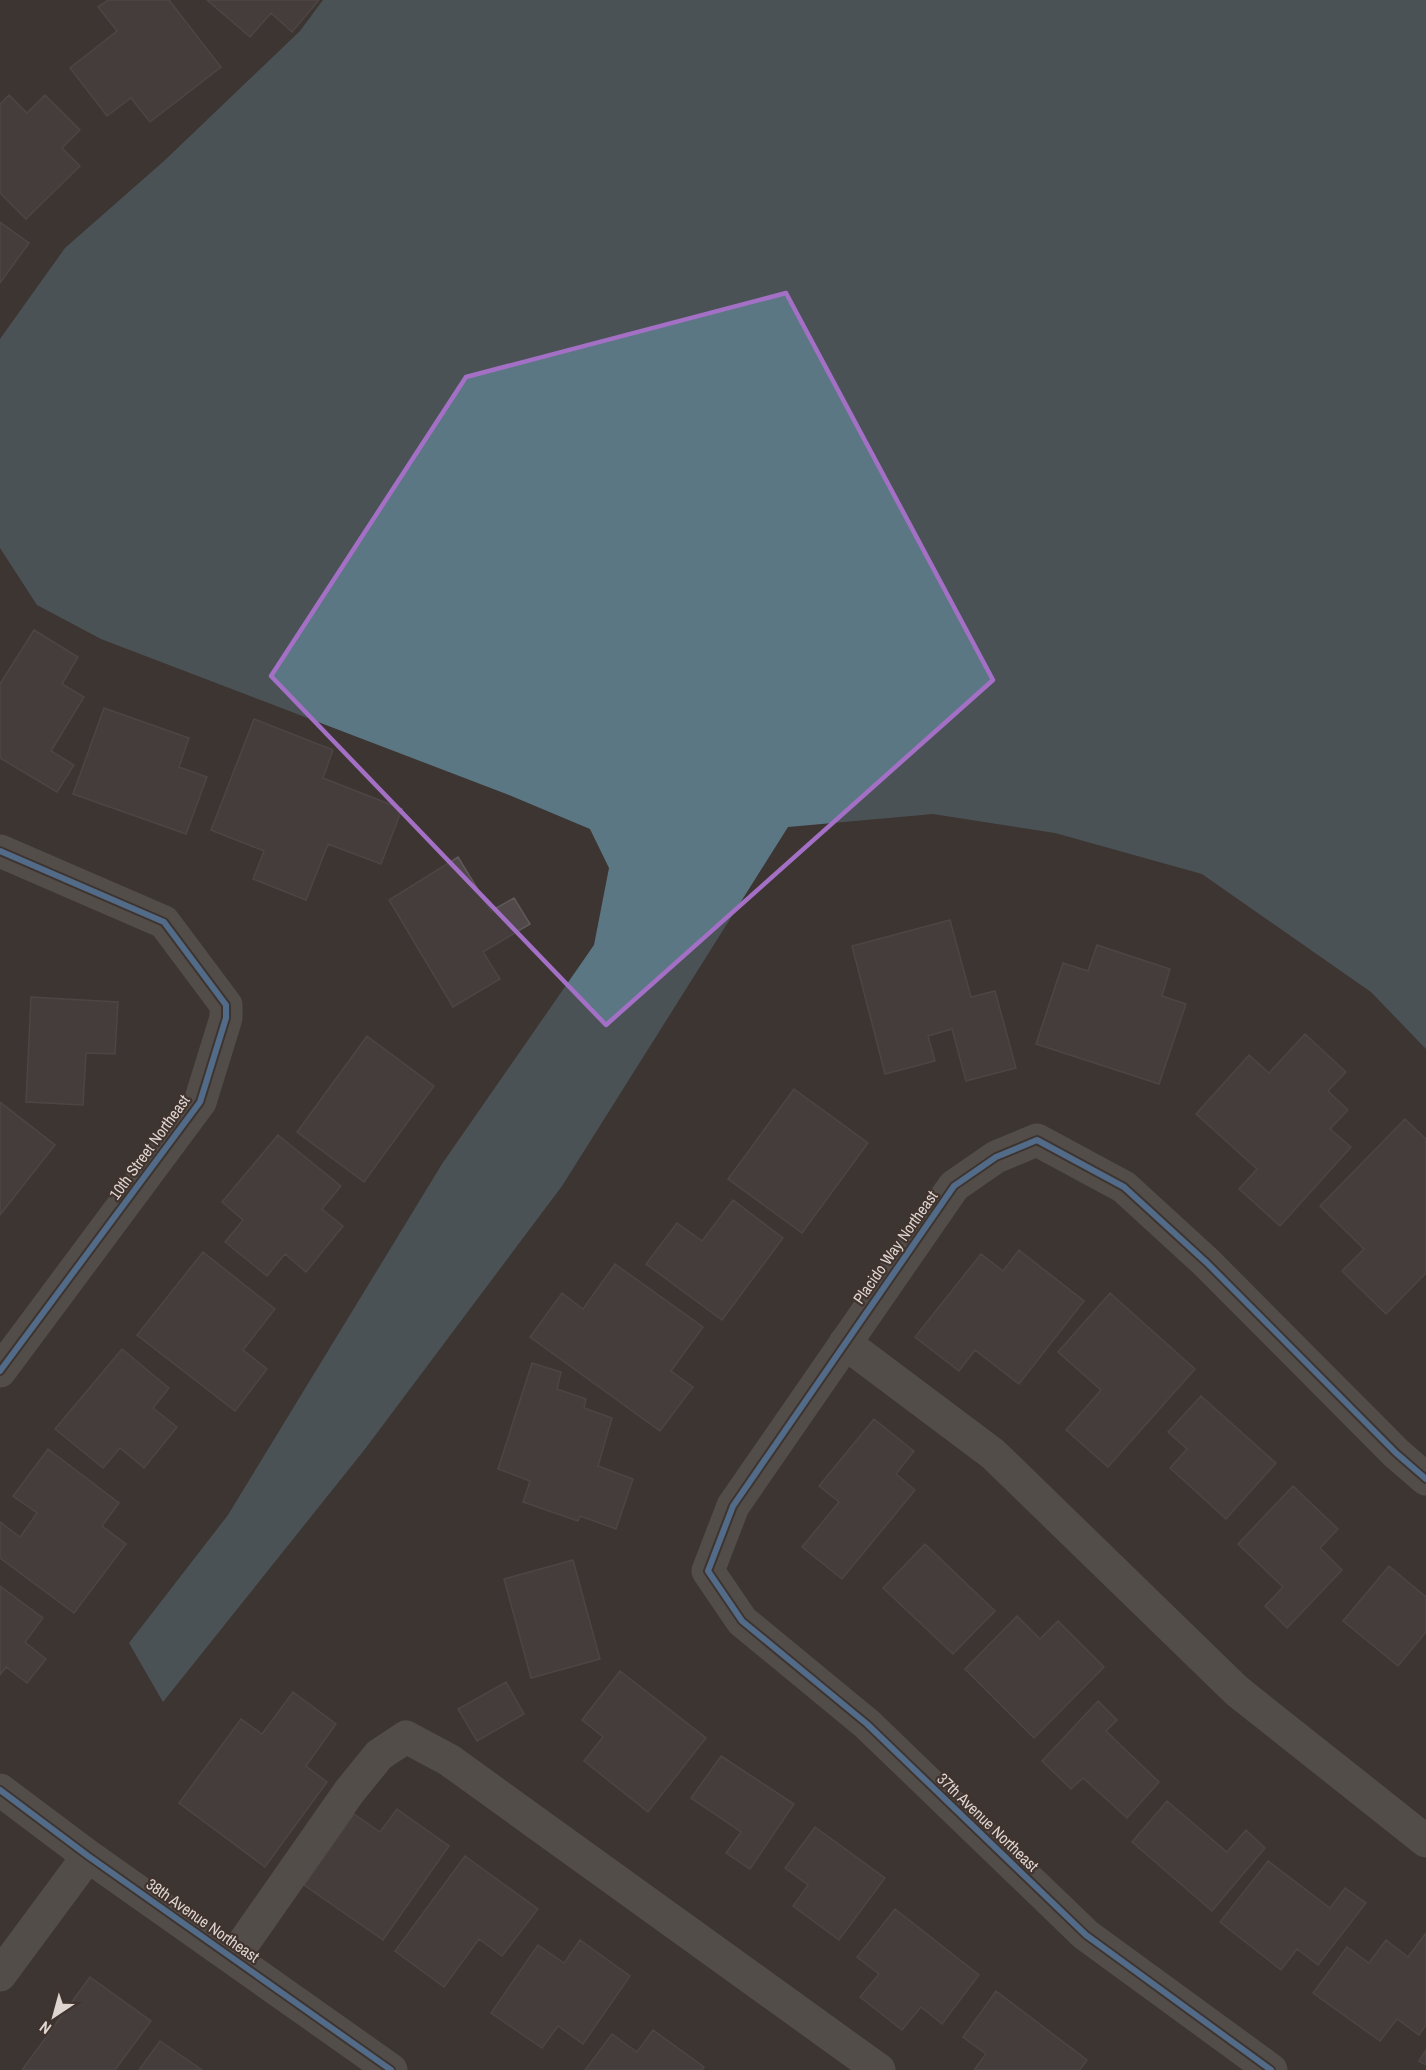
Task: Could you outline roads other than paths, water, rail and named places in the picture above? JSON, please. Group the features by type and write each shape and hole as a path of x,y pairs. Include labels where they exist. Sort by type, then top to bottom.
{"street":[{"name":"10th Street Northeast","path":"0,851 164,922 226,1005 226,1018 200,1102 0,1371"},
{"name":"Placido Way Northeast","path":"708,1571 733,1506 954,1186 996,1157 1037,1140 1124,1187 1207,1263 1396,1453 1426,1479"},
{"path":"845,1343 993,1454 1237,1691 1426,1841"},
{"name":"37th Avenue Northeast","path":"708,1571 742,1620 867,1724 1086,1935 1271,2070"},
{"path":"233,1958 349,1792 379,1755 406,1737 449,1760 879,2070"},
{"name":"38th Avenue Northeast","path":"0,1790 88,1856 391,2070"},
{"path":"0,1975 88,1856"}],"water":[{"path":"323,0 1426,0 1426,1049 1371,992 1202,874 1055,833 933,814 788,827 562,1186 365,1449 163,1702 129,1643 228,1515 442,1164 594,945 609,868 590,829 509,795 101,639 37,605 0,548 0,339 65,248 164,161 300,31"}]}
